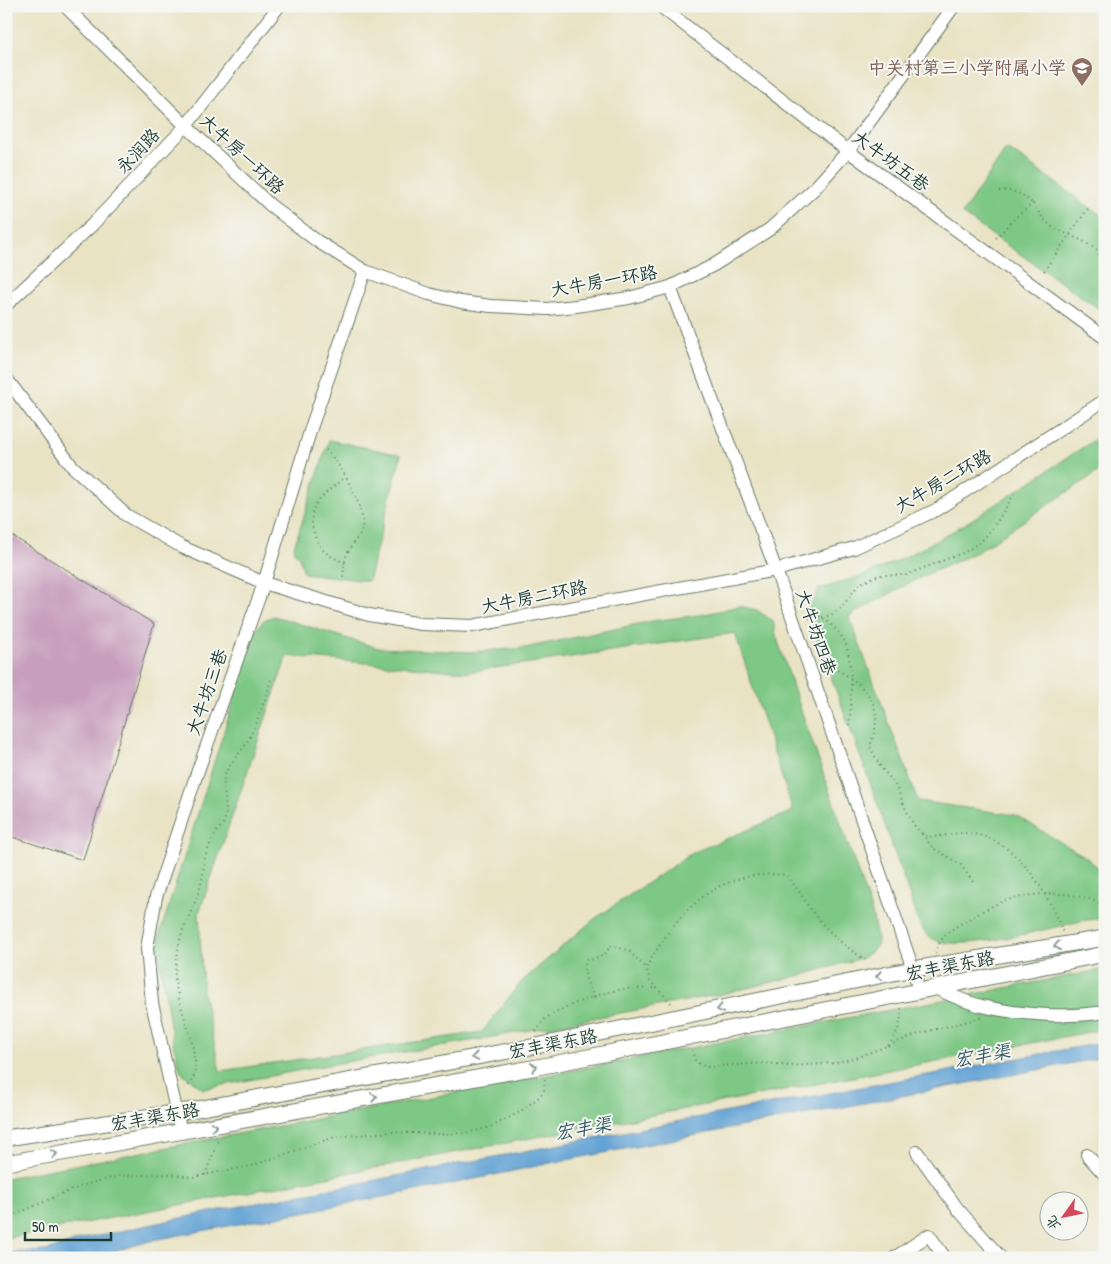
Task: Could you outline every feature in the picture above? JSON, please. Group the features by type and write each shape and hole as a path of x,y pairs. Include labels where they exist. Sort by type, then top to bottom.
{"main road":[{"name":"宏丰渠东路","path":"6,1138 176,1111 536,1046 913,970 1105,938"},
{"name":"宏丰渠东路","path":"6,1163 543,1066 1105,954"}],"street":[{"name":"大牛房一环路","path":"66,6 186,126 270,205 317,242 366,271 429,294 460,302 522,309 547,309 608,302 670,287 714,266 770,229 814,189 848,151 954,6"},
{"name":"永润路","path":"6,305 92,225 186,126 279,6"},
{"name":"大牛坊五巷","path":"660,6 848,151 1105,338"},
{"name":"大牛坊三巷","path":"180,1132 152,1002 147,948 159,888 264,583 312,425 366,271"},
{"name":"大牛坊四巷","path":"670,287 776,570 919,991"},
{"name":"大牛房二环路","path":"6,378 72,466 126,515 182,547 264,583 368,615 421,624 472,626 776,570 854,548 936,510 1105,400"},
{"path":"935,988 982,1006 1007,1010 1056,1014 1105,1012"},
{"path":"917,1152 956,1208 1001,1258"},
{"path":"1087,1155 1105,1175"},
{"path":"894,1258 930,1235 944,1258"}],"path":[{"path":"999,191 1008,190 1023,194 1033,204 1042,218 1053,228 1096,249 1100,255 1105,257"},
{"path":"996,238 1016,217 1033,204"},
{"path":"1044,271 1089,207"},
{"path":"326,450 345,477 361,514 362,527 357,540 348,552 343,578"},
{"path":"345,477 324,494 314,506 313,517 316,540 325,552 345,563"},
{"path":"809,618 822,618 831,615 841,608 859,584 880,575 906,575 965,552 982,540 997,522 1016,491"},
{"path":"822,618 833,626 844,640 850,662 852,710 849,726"},
{"path":"803,650 859,683 871,699 876,717 875,730 870,747 883,770 894,783 915,825 933,848 961,865 975,885"},
{"path":"172,1093 189,1085 194,1080 195,1065 194,1048 178,1000 174,974 181,935 199,892 205,856 222,824 226,808 224,779 235,757 246,743 261,712 271,680"},
{"path":"922,834 930,836 965,833 993,840 1017,858 1034,877 1060,925"},
{"path":"646,968 665,934 695,902 722,884 743,878 772,874 786,875 828,929 851,951 866,960"},
{"path":"930,967 939,941 950,930 1002,902 1045,895 1071,895 1088,898 1105,906"},
{"path":"594,998 584,973 586,960 602,957 610,946 628,950 646,968 650,981 671,1003"},
{"path":"536,1046 535,1035 541,1023 546,1018 569,1006 625,989 656,988"},
{"path":"888,1046 897,1035 901,1020 898,995"},
{"path":"687,1037 696,1062 706,1067 765,1063 791,1066 835,1063 858,1057 921,1033 1007,1010"},
{"path":"6,1217 88,1184 119,1176 169,1174 193,1177 251,1166 335,1137 390,1132 466,1133 491,1127 518,1113 537,1099 544,1091 545,1076 543,1066"},
{"path":"205,1175 219,1138 216,1125"}],"green space":[{"path":"1006,149 1105,218 1105,313 962,214"},
{"path":"1105,433 1105,467 977,552 917,579 849,616 918,801 1015,815 1084,856 1105,873 1105,918 1086,920 980,942 940,942 928,936 919,923 872,788 807,612 819,589 870,573 907,556 994,506"},
{"path":"329,440 401,455 368,581 304,573 299,557 293,550"},
{"path":"739,606 757,610 773,621 793,687 872,913 878,944 874,949 862,958 806,974 722,994 203,1089 181,1072 173,1043 157,943 256,630 264,620 274,616 378,648 470,652 525,648 652,621 706,614","holes":["735,633 793,811 692,853 593,920 521,982 482,1032 220,1071 203,992 199,913 287,656 468,672"]},
{"path":"1105,969 1105,1029 6,1238 6,1178"}],"water":[{"path":"1105,1042 1105,1057 154,1240 90,1258 6,1258 6,1253 46,1251 83,1239 200,1214 706,1116"}],"building":[{"path":"6,532 154,624 83,860 6,835"}],"place":[{"name":"中关村第三小学附属小学","path":"1082,87"}],"water label":[{"name":"宏丰渠","path":"982,1055"},
{"name":"宏丰渠","path":"583,1128"}]}
